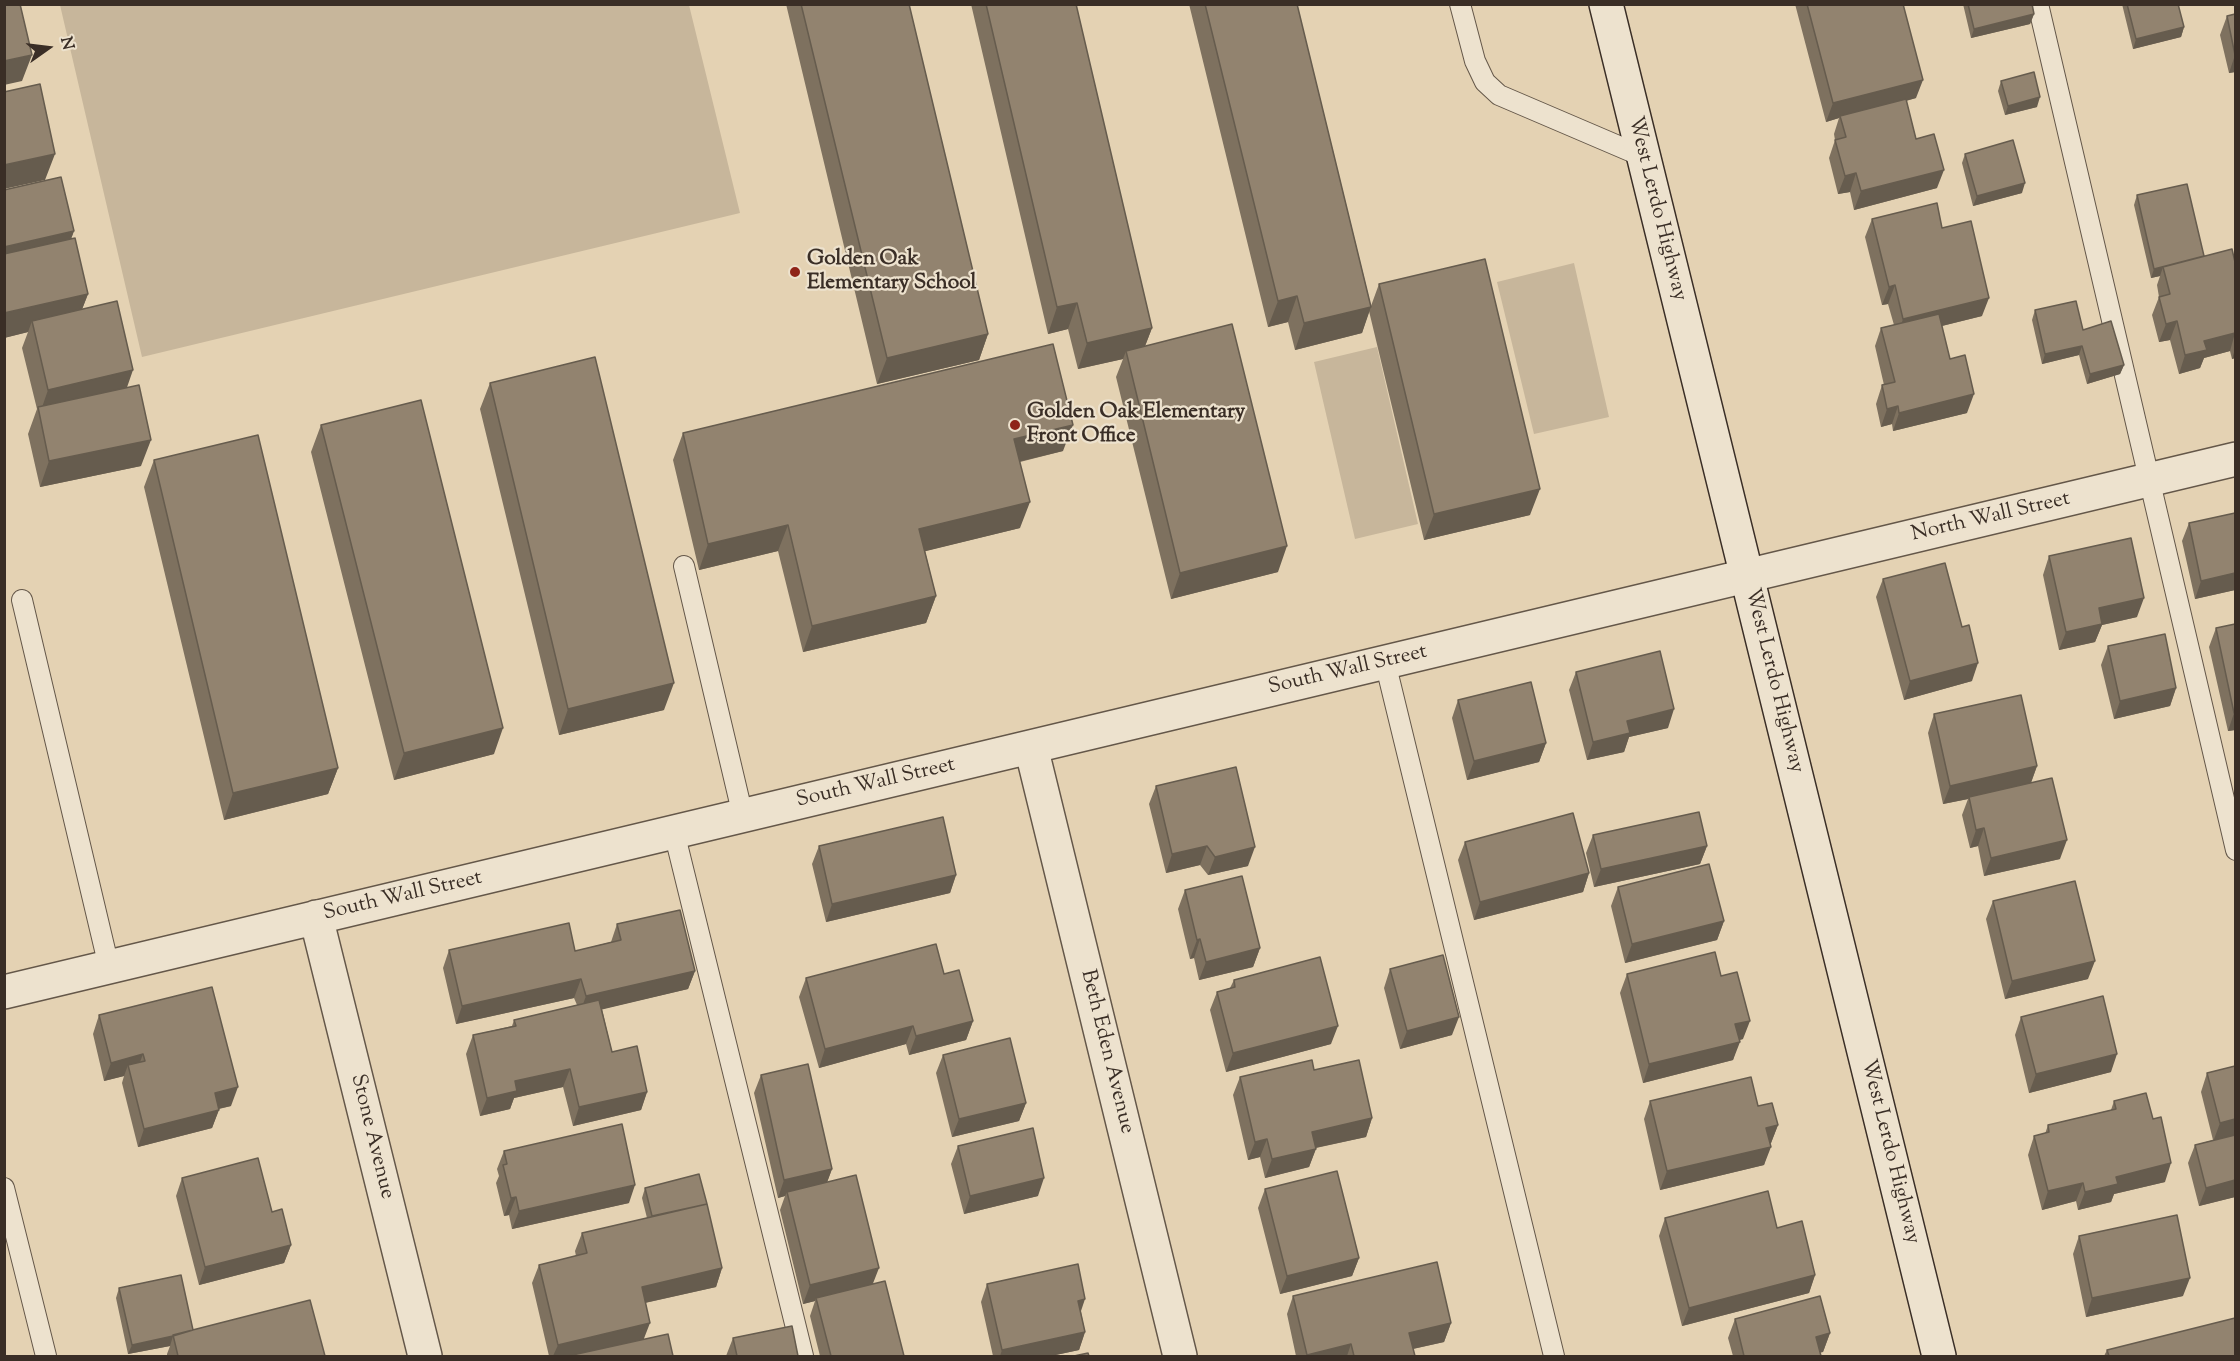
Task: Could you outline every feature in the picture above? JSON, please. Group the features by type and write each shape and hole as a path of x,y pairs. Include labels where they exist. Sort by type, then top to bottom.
{"street":[{"name":"West Lerdo Highway","path":"1606,4 1939,1356"},
{"name":"North Wall Street","path":"1747,576 2235,459"},
{"name":"South Wall Street","path":"4,992 1747,576"},
{"name":"Beth Eden Avenue","path":"1031,747 1180,1356"},
{"name":"Stone Avenue","path":"316,917 425,1356"}],"lane":[{"path":"1460,4 1475,61 1485,82 1499,95 1644,157"},
{"path":"2038,4 2235,850"},
{"path":"684,566 743,816"},
{"path":"22,600 109,967"},
{"path":"1385,662 1554,1356"},
{"path":"674,832 803,1356"},
{"path":"4,1188 46,1356"}],"shaded area":[{"path":"60,5 689,5 740,213 142,357"},
{"path":"1574,263 1609,417 1534,434 1497,282"},
{"path":"1377,347 1418,524 1355,539 1314,362"}],"building":[{"path":"4,4 20,4 32,55 4,61"},
{"path":"801,4 909,4 988,334 887,358"},
{"path":"986,4 1076,4 1152,328 1087,343 1077,303 1057,307"},
{"path":"1205,4 1297,4 1371,307 1304,323 1297,296 1278,301"},
{"path":"1807,4 1903,4 1923,80 1833,103"},
{"path":"1968,4 2032,4 2034,14 1974,29"},
{"path":"2127,4 2178,4 2184,27 2136,39"},
{"path":"2235,14 2235,55 2227,16"},
{"path":"2034,72 2040,97 2008,106 2001,81"},
{"path":"40,84 55,154 4,165 4,92"},
{"path":"1906,99 1916,139 1934,134 1944,170 1861,191 1856,173 1845,176 1835,140 1846,137 1840,116"},
{"path":"2013,140 2025,183 1977,196 1965,154"},
{"path":"61,177 74,231 4,247 4,190"},
{"path":"2187,184 2204,256 2154,269 2137,195"},
{"path":"1937,203 1942,228 1971,221 1989,298 1903,319 1895,285 1889,287 1872,219"},
{"path":"75,238 88,294 4,313 4,254"},
{"path":"2232,249 2235,262 2235,333 2204,341 2207,350 2185,355 2177,321 2166,324 2159,297 2170,294 2163,267"},
{"path":"1485,259 1540,489 1434,514 1379,284"},
{"path":"117,301 133,370 48,390 32,321"},
{"path":"2076,301 2083,330 2111,321 2124,365 2090,374 2082,346 2045,354 2035,310"},
{"path":"1939,314 1950,359 1965,355 1974,394 1899,413 1898,406 1887,409 1882,385 1895,382 1881,328"},
{"path":"1232,324 1287,546 1180,573 1126,351"},
{"path":"1053,344 1073,425 1014,439 1030,502 919,529 936,596 812,626 788,525 708,544 683,433"},
{"path":"595,357 674,683 568,709 490,383"},
{"path":"139,385 151,440 49,461 38,407"},
{"path":"421,400 503,728 404,753 321,425"},
{"path":"258,435 338,768 233,793 154,460"},
{"path":"2235,513 2235,573 2201,581 2189,523"},
{"path":"2131,538 2144,598 2099,608 2102,624 2066,632 2049,556"},
{"path":"1945,563 1962,627 1969,625 1978,663 1910,681 1883,579"},
{"path":"2235,624 2235,713 2234,713 2216,628"},
{"path":"2165,634 2176,688 2120,701 2108,646"},
{"path":"1660,651 1674,709 1627,721 1630,733 1593,742 1576,672"},
{"path":"1531,682 1546,743 1474,761 1458,700"},
{"path":"2021,695 2037,766 1950,786 1934,714"},
{"path":"1236,767 1255,847 1215,857 1207,846 1172,854 1156,786"},
{"path":"2052,778 2067,840 1991,858 1984,828 1976,830 1969,797"},
{"path":"1699,812 1707,846 1601,869 1593,835"},
{"path":"1573,813 1589,873 1480,902 1465,842"},
{"path":"943,817 956,875 832,904 819,846"},
{"path":"1709,864 1724,921 1632,944 1618,887"},
{"path":"1242,876 1260,948 1206,962 1200,939 1197,940 1185,890"},
{"path":"2075,881 2095,961 2012,981 1993,901"},
{"path":"680,910 695,971 586,996 581,979 462,1006 449,950 569,923 575,951 621,940 617,924"},
{"path":"936,944 944,974 959,970 973,1021 916,1036 913,1026 825,1049 806,978"},
{"path":"1715,952 1721,976 1737,972 1750,1021 1735,1024 1740,1042 1649,1064 1627,974"},
{"path":"1443,955 1459,1017 1407,1031 1390,969"},
{"path":"1320,957 1338,1026 1233,1053 1217,992 1235,987 1234,980"},
{"path":"212,987 238,1087 215,1093 219,1110 144,1129 128,1065 145,1061 143,1054 111,1063 99,1015"},
{"path":"2103,996 2117,1054 2036,1074 2021,1017"},
{"path":"599,1000 612,1052 637,1046 647,1092 579,1107 570,1069 515,1081 517,1091 487,1098 473,1035 516,1026 514,1020"},
{"path":"1010,1038 1026,1103 959,1119 943,1055"},
{"path":"1312,1060 1314,1070 1359,1060 1372,1118 1312,1132 1316,1149 1272,1159 1267,1139 1255,1142 1240,1077"},
{"path":"808,1064 832,1169 784,1180 761,1075"},
{"path":"2235,1066 2235,1119 2220,1123 2207,1073"},
{"path":"1751,1077 1758,1106 1772,1103 1778,1125 1766,1128 1771,1147 1667,1171 1650,1101"},
{"path":"2146,1093 2153,1119 2161,1117 2171,1163 2116,1177 2118,1184 2085,1192 2083,1183 2048,1191 2034,1136 2049,1132 2048,1125 2116,1109 2114,1101"},
{"path":"622,1124 635,1185 519,1211 516,1197 511,1198 503,1165 507,1164 504,1151"},
{"path":"1033,1128 1044,1178 970,1196 958,1146"},
{"path":"2235,1135 2235,1180 2206,1188 2195,1145"},
{"path":"258,1158 272,1212 282,1209 291,1245 205,1267 182,1178"},
{"path":"1337,1171 1359,1258 1287,1276 1265,1189"},
{"path":"699,1174 707,1204 652,1216 645,1188"},
{"path":"856,1175 879,1268 810,1285 787,1192"},
{"path":"1768,1191 1777,1228 1802,1221 1815,1275 1689,1308 1665,1218"},
{"path":"707,1204 722,1268 642,1287 650,1323 558,1345 539,1265 587,1253 582,1233"},
{"path":"2177,1215 2190,1278 2092,1298 2079,1236"},
{"path":"1437,1262 1451,1323 1409,1333 1415,1356 1354,1356 1351,1344 1307,1355 1293,1296"},
{"path":"1078,1264 1085,1299 1078,1301 1085,1332 1002,1350 987,1284"},
{"path":"181,1275 193,1330 132,1345 119,1288"},
{"path":"885,1281 904,1356 831,1356 816,1298"},
{"path":"1820,1296 1830,1333 1816,1337 1821,1356 1744,1356 1735,1319"},
{"path":"310,1300 325,1356 178,1356 173,1335"},
{"path":"2235,1318 2235,1356 2109,1356 2107,1350"},
{"path":"792,1326 798,1356 737,1356 733,1338"},
{"path":"668,1334 673,1356 568,1356"}],"place":[{"name":"Golden Oak Elementary School","path":"795,272"},
{"name":"Golden Oak Elementary Front Office","path":"1015,425"}]}
